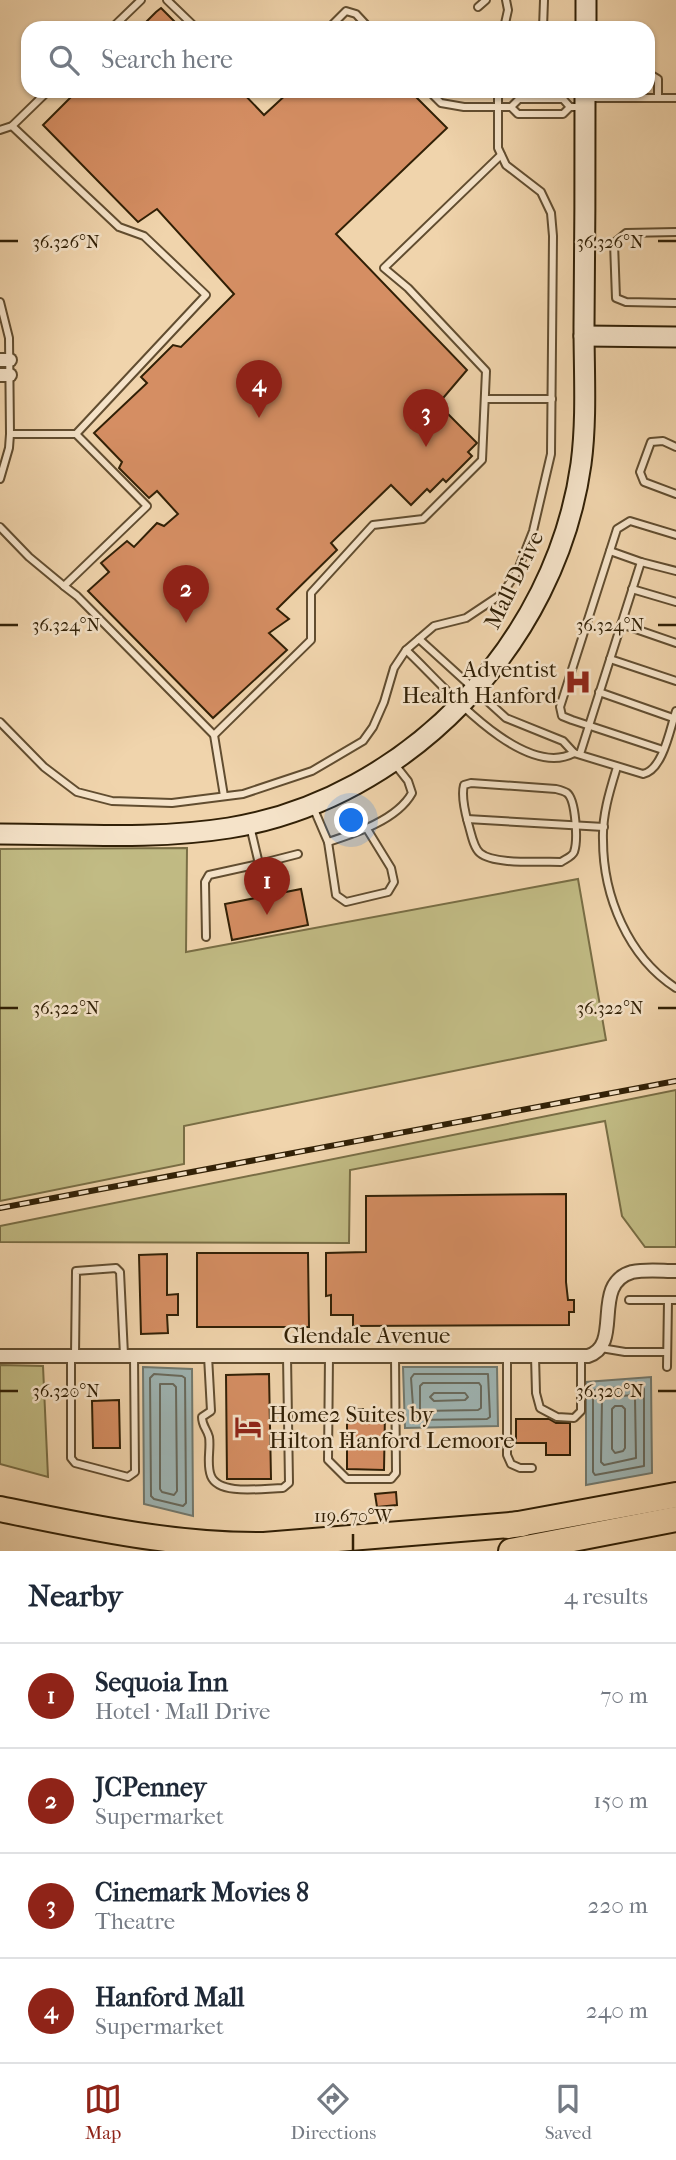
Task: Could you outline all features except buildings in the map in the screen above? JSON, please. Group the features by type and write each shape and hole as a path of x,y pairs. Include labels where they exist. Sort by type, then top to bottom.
{"highway":[{"path":"380,1551 676,1495"},
{"path":"0,1509 174,1540 237,1545 522,1524"},
{"path":"511,1551 676,1519"}],"street":[{"path":"586,0 586,21"},
{"name":"Mall Drive","path":"0,834 181,834 250,824 312,805 361,783 393,762 449,716 486,677 511,645 561,546 581,462 584,418 585,246 581,101"},
{"path":"584,336 676,337"},
{"path":"601,1348 606,1334 611,1291 621,1278 637,1271 676,1271"},
{"name":"Glendale Avenue","path":"0,1356 581,1356 595,1354 601,1348"}],"lane":[{"path":"119,21 141,0"},
{"path":"167,0 189,21"},
{"path":"478,7 486,0"},
{"path":"505,21 508,10 506,0"},
{"path":"543,21 544,0"},
{"path":"336,21 346,11 356,14 362,21"},
{"path":"655,77 658,79 658,98"},
{"path":"0,130 12,126 41,98"},
{"path":"436,98 441,103 464,107 498,108 510,107 519,99 581,101 602,98"},
{"path":"0,722 44,767 77,792 112,801 172,803 243,794 312,771 363,741 373,727 384,702 394,668 406,650 434,626 466,618 502,594 517,572 533,531 551,454 553,236 551,213 541,192 506,165 498,148 498,98"},
{"path":"655,98 676,98"},
{"path":"510,107 517,114 563,114 581,101"},
{"path":"12,126 119,228 144,236 206,295 76,434"},
{"path":"214,735 312,640 312,593 373,525 423,519 482,460 486,371 408,288 384,268 501,155"},
{"path":"585,246 614,243 626,233 676,232"},
{"path":"614,243 616,298 626,302 676,303"},
{"path":"0,302 9,338 5,375 10,434 0,479"},
{"path":"485,399 552,398"},
{"path":"10,434 76,434 146,506 64,586"},
{"path":"676,447 663,442 650,442 640,472 644,481 676,494"},
{"path":"663,750 562,716 560,707 617,529 630,521 676,536"},
{"path":"0,527 29,557 77,596 214,735 224,796"},
{"path":"610,551 676,571"},
{"path":"577,754 589,726 641,562"},
{"path":"632,589 676,602"},
{"path":"621,624 676,643"},
{"path":"419,639 506,718 563,741 577,754 618,767 643,774 651,772 658,763 676,711"},
{"path":"406,650 459,704 490,731 509,743 546,758 563,758 577,754"},
{"path":"610,659 676,681"},
{"path":"599,692 673,719"},
{"path":"328,842 367,829 406,803 412,793 408,781 393,762"},
{"path":"618,767 608,798 603,839 608,888 622,926 641,954 662,979 676,988"},
{"path":"471,783 556,789 568,793 573,802 576,826 574,851 569,858 561,862 503,860 482,855 476,848 467,819 464,785 471,783"},
{"path":"312,805 328,842 336,895 346,902 388,892 394,882 391,868 367,829"},
{"path":"467,819 604,827"},
{"path":"250,824 259,864"},
{"path":"206,937 205,882 209,875 298,854"},
{"path":"116,1268 120,1272 129,1356 135,1472 128,1478 75,1463 71,1458 73,1356 76,1271 116,1268"},
{"path":"629,1300 672,1300 667,1367"},
{"path":"601,1348 625,1352 667,1352"},
{"path":"208,1356 211,1411 202,1417 202,1426 209,1436 210,1475 218,1485 227,1489 269,1489 283,1488 289,1483 287,1356"},
{"path":"329,1356 328,1460 347,1479 391,1479 396,1473 395,1356"},
{"path":"506,1356 507,1455 511,1464 520,1468 532,1468"},
{"path":"535,1356 536,1393 540,1408 556,1417 574,1418 581,1411 581,1356"}],"shaded area":[{"path":"187,848 186,952 578,879 606,1040 184,1126 184,1164 0,1201 0,849"},
{"path":"676,1090 676,1247 645,1247 622,1216 605,1121 350,1170 349,1243 0,1242 0,1226"},
{"path":"0,1365 43,1366 48,1477 0,1464"}],"water":[{"path":"143,1367 192,1369 193,1516 144,1504"},
{"path":"403,1367 497,1367 498,1426 405,1428"},
{"path":"651,1377 652,1473 586,1485 586,1382"}],"railway":[{"path":"0,1208 676,1081"}],"place":[{"name":"Hanford Mall","path":"259,418"},
{"name":"Cinemark Movies 8","path":"426,447"},
{"name":"JCPenney","path":"186,623"},
{"name":"Adventist Health Hanford","path":"578,682"},
{"name":"Sequoia Inn","path":"267,915"},
{"name":"Home2 Suites by Hilton Hanford Lemoore","path":"248,1427"}]}
